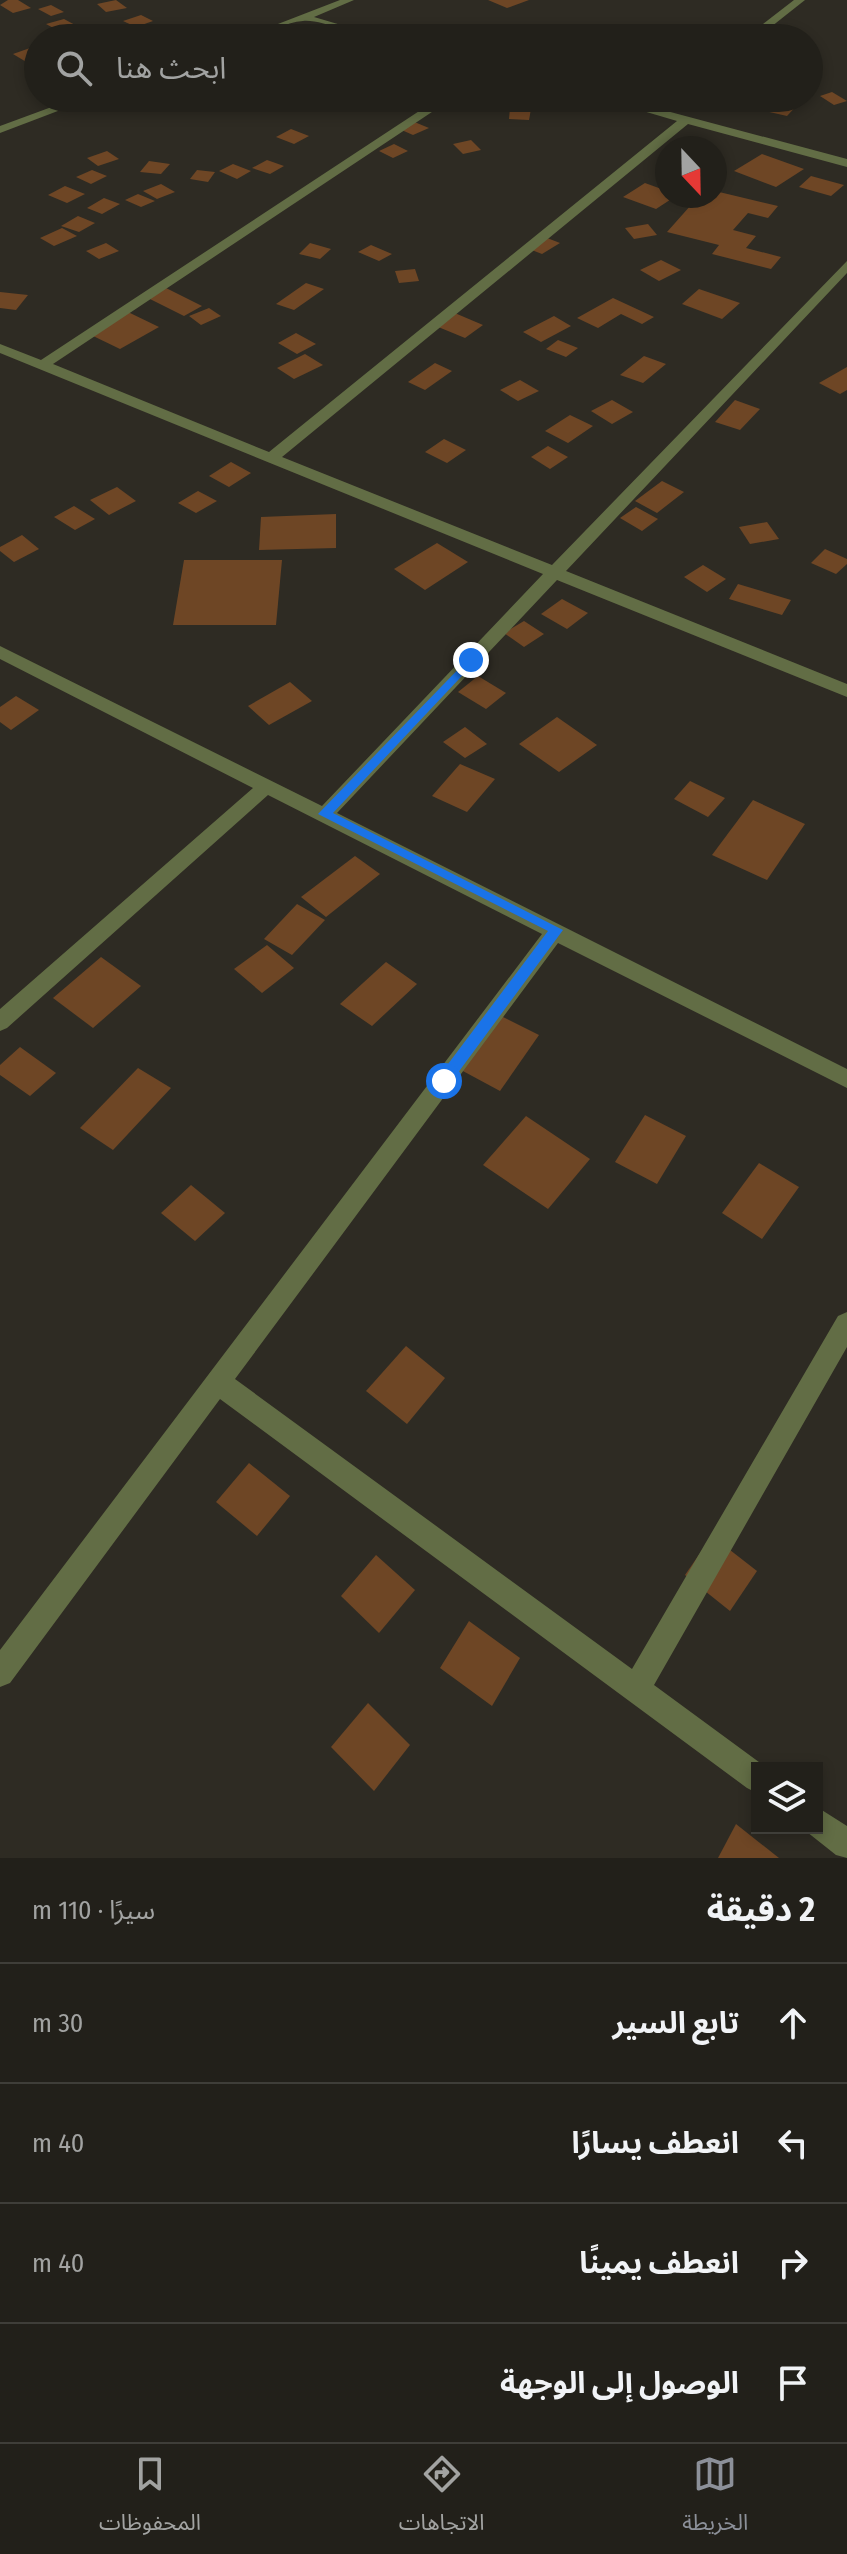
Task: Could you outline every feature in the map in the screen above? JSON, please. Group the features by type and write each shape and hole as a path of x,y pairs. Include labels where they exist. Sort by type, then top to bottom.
{"street":[{"path":"284,24 349,0"},
{"path":"768,24 800,0"},
{"path":"303,17 329,24"},
{"path":"0,130 14,120 40,112"},
{"path":"42,365 426,112"},
{"path":"657,112 847,163"},
{"path":"272,457 685,120"},
{"path":"325,814 847,265"},
{"path":"0,348 847,691"},
{"path":"0,652 847,1079"},
{"path":"0,1022 267,786"},
{"path":"0,1673 556,930"},
{"path":"636,1689 847,1324"},
{"path":"218,1382 751,1774"},
{"path":"823,1826 847,1844"}],"building":[{"path":"8,0 18,0 31,8 13,13 0,5"},
{"path":"116,0 127,8 106,12 97,4"},
{"path":"488,0 529,0 507,8"},
{"path":"51,5 64,12 51,16 38,9"},
{"path":"141,15 153,21 130,24 123,21"},
{"path":"64,19 73,24 46,24"},
{"path":"24,50 24,61 13,54"},
{"path":"832,92 847,101 834,105 823,95"},
{"path":"510,112 530,112 529,120 509,119"},
{"path":"769,112 791,112 787,116"},
{"path":"412,121 429,128 413,135 397,128"},
{"path":"291,129 309,136 294,144 276,137"},
{"path":"471,140 481,150 463,154 453,144"},
{"path":"394,144 408,151 393,158 379,151"},
{"path":"107,151 119,159 98,166 87,158"},
{"path":"762,154 804,169 776,187 734,171"},
{"path":"267,160 284,166 270,174 252,168"},
{"path":"149,161 170,164 161,174 140,172"},
{"path":"233,164 251,171 237,179 219,171"},
{"path":"92,170 107,176 91,184 76,177"},
{"path":"197,170 215,172 208,182 190,179"},
{"path":"811,176 844,185 831,196 799,187"},
{"path":"645,183 655,187 655,208 658,208 656,209 623,197"},
{"path":"161,184 175,192 157,199 143,191"},
{"path":"65,186 85,194 67,203 48,195"},
{"path":"138,194 155,201 141,207 125,200"},
{"path":"727,194 778,206 768,218 748,213 733,230 756,236 746,248 781,257 771,269 712,254 719,245 667,232 688,208 727,208"},
{"path":"104,198 120,204 102,214 87,208"},
{"path":"78,216 95,223 79,232 61,226"},
{"path":"648,224 657,235 634,239 625,228"},
{"path":"62,228 77,236 54,246 40,238"},
{"path":"542,236 560,243 542,254 524,247"},
{"path":"106,243 119,251 99,259 86,251"},
{"path":"310,243 331,249 320,259 299,254"},
{"path":"371,245 392,254 379,261 358,252"},
{"path":"661,260 681,270 659,281 640,270"},
{"path":"415,269 419,281 399,283 395,271"},
{"path":"306,283 324,289 294,310 276,304"},
{"path":"160,285 202,306 184,316 142,295"},
{"path":"699,289 740,303 722,319 682,304"},
{"path":"0,292 28,295 16,310 0,308"},
{"path":"613,298 654,317 642,324 621,314 598,328 577,318"},
{"path":"209,308 221,316 201,325 189,316"},
{"path":"450,311 483,325 465,338 431,324"},
{"path":"128,312 159,327 120,349 89,334"},
{"path":"554,316 571,326 541,342 523,332"},
{"path":"296,333 316,344 297,354 278,343"},
{"path":"558,340 578,348 566,357 546,349"},
{"path":"305,354 323,365 294,379 277,368"},
{"path":"644,356 666,364 643,383 620,375"},
{"path":"435,363 452,371 425,390 408,382"},
{"path":"847,367 847,390 840,394 819,383"},
{"path":"520,380 539,391 518,401 500,390"},
{"path":"612,400 633,412 612,424 591,411"},
{"path":"735,400 760,409 740,430 715,422"},
{"path":"570,415 593,426 568,443 545,431"},
{"path":"444,439 466,450 447,463 425,452"},
{"path":"548,446 568,457 550,469 531,457"},
{"path":"231,462 251,473 229,487 209,476"},
{"path":"662,481 684,492 657,513 635,501"},
{"path":"117,487 136,501 109,515 90,500"},
{"path":"198,491 217,501 196,513 178,503"},
{"path":"74,506 95,519 75,530 54,517"},
{"path":"636,507 658,519 642,531 620,518"},
{"path":"336,514 336,548 259,550 261,517"},
{"path":"767,522 779,539 750,544 739,527"},
{"path":"22,535 39,549 14,562 0,551 0,547"},
{"path":"437,543 468,562 425,590 394,569"},
{"path":"825,549 847,559 847,564 836,574 811,563"},
{"path":"184,560 282,560 276,625 173,625"},
{"path":"703,565 726,579 707,592 684,577"},
{"path":"738,584 791,600 782,615 729,599"},
{"path":"562,599 588,613 567,629 541,614"},
{"path":"524,621 544,634 524,647 504,633"},
{"path":"478,676 506,693 486,709 458,692"},
{"path":"290,682 312,701 269,725 248,706"},
{"path":"16,696 39,710 11,730 0,722 0,707"},
{"path":"557,717 597,745 559,772 519,744"},
{"path":"465,727 487,744 465,758 443,742"},
{"path":"460,764 495,779 467,812 432,796"},
{"path":"690,781 725,798 708,817 674,799"},
{"path":"753,800 805,824 767,880 712,855"},
{"path":"355,856 380,874 326,917 301,897"},
{"path":"297,904 325,920 292,955 264,939"},
{"path":"267,945 294,968 262,993 234,969"},
{"path":"101,957 141,986 93,1028 53,998"},
{"path":"386,962 417,984 372,1026 340,1004"},
{"path":"501,1016 539,1035 500,1091 461,1070"},
{"path":"20,1047 56,1073 30,1096 0,1075 0,1065"},
{"path":"138,1068 171,1088 113,1150 80,1128"},
{"path":"645,1115 686,1136 657,1184 615,1162"},
{"path":"526,1116 590,1159 548,1209 483,1165"},
{"path":"759,1163 799,1187 762,1239 722,1213"},
{"path":"191,1185 225,1213 195,1241 161,1213"},
{"path":"406,1346 445,1378 407,1424 366,1391"},
{"path":"249,1463 290,1496 257,1536 216,1502"},
{"path":"712,1536 757,1571 730,1611 685,1575"},
{"path":"376,1555 415,1590 379,1633 341,1596"},
{"path":"469,1621 520,1658 492,1706 440,1668"},
{"path":"368,1703 410,1745 374,1791 331,1747"},
{"path":"736,1824 779,1858 718,1858"}],"route":[{"path":"444,1081 556,930 325,814 471,660"}]}
